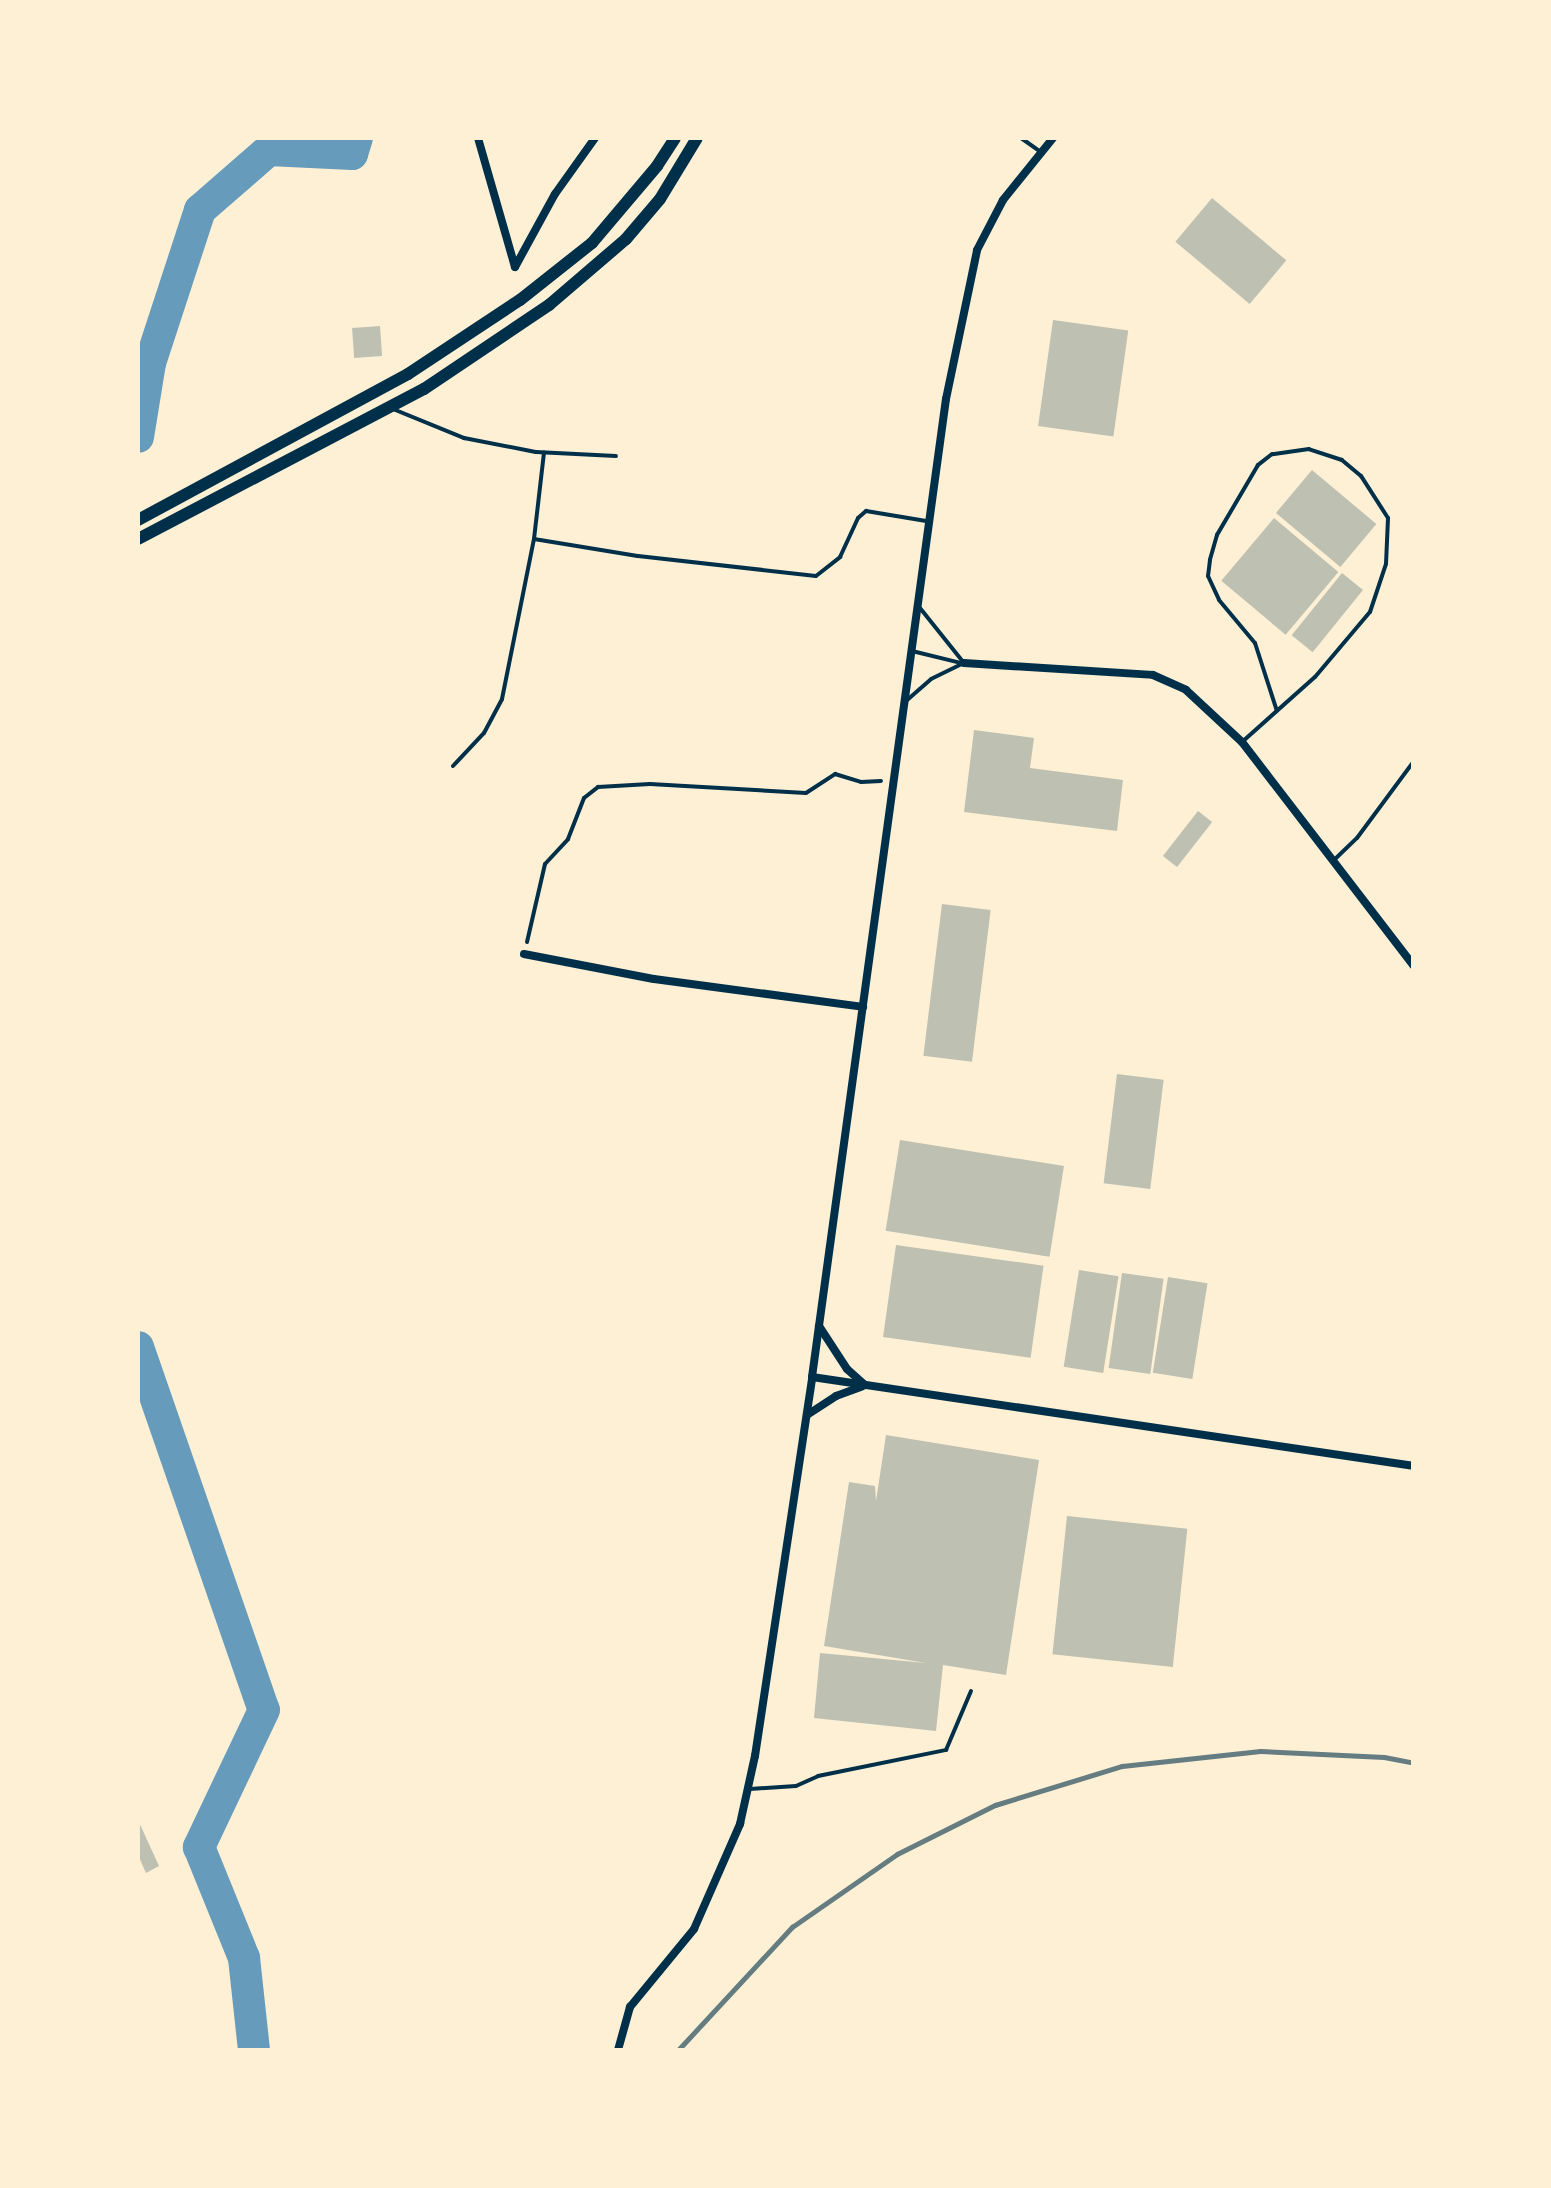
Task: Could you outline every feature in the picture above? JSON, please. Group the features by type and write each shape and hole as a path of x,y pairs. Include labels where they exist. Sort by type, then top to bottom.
{"highway":[{"path":"138,520 408,374 520,300 592,243 676,138"},
{"path":"138,540 388,407 507,334 590,272 660,199 697,138"}],"street":[{"path":"478,138 515,267 555,194 594,138"},
{"path":"618,2050 630,2008 694,1928 740,1824 755,1756 812,1377 946,399 976,250 1003,200 1053,138"},
{"path":"964,663 1152,674 1186,690 1242,742 1414,966"},
{"path":"524,954 638,977 864,1007"},
{"path":"819,1326 840,1360 865,1385"},
{"path":"812,1377 1414,1466"},
{"path":"806,1416 836,1396 865,1385"}],"lane":[{"path":"1021,138 1041,152"},
{"path":"388,407 464,438 544,453 616,456"},
{"path":"1242,742 1315,677 1370,612 1386,564 1388,518 1362,476 1342,460 1309,449 1272,454 1258,465 1216,535 1210,560 1208,576 1219,600 1255,643 1276,711"},
{"path":"453,766 484,733 502,699 534,539 544,453"},
{"path":"534,539 638,556 816,576 840,557 858,518 866,511 930,521"},
{"path":"918,606 964,663"},
{"path":"912,651 964,663"},
{"path":"906,700 931,679 964,663"},
{"path":"1333,862 1357,838 1414,761"},
{"path":"746,1789 796,1786 818,1776 946,1750 971,1691"}],"path":[{"path":"524,954 545,864 568,839 584,798 598,787 650,784 806,793 835,774 861,782 896,779"}],"building":[{"path":"1212,198 1286,260 1250,304 1175,242"},
{"path":"1053,320 1128,331 1113,437 1038,426"},
{"path":"380,326 382,356 354,358 352,328"},
{"path":"1312,470 1376,524 1340,567 1276,513"},
{"path":"1274,518 1338,572 1286,635 1221,581"},
{"path":"1342,573 1363,590 1313,652 1292,635"},
{"path":"974,730 1034,738 1030,768 1123,780 1117,831 964,812"},
{"path":"1198,811 1212,822 1177,867 1163,856"},
{"path":"942,904 991,910 972,1062 923,1056"},
{"path":"1117,1074 1164,1080 1150,1189 1104,1183"},
{"path":"900,1140 1064,1166 1050,1257 886,1231"},
{"path":"896,1245 1044,1266 1031,1358 883,1337"},
{"path":"1079,1270 1119,1276 1103,1373 1064,1367"},
{"path":"1122,1273 1164,1279 1150,1374 1109,1368"},
{"path":"1168,1277 1208,1283 1192,1379 1153,1373"},
{"path":"886,1435 1039,1460 1006,1675 943,1665 936,1731 814,1718 820,1653 926,1663 824,1646 849,1482 875,1486 876,1501"},
{"path":"1067,1516 1187,1529 1173,1667 1052,1654"},
{"path":"138,1820 159,1866 146,1873 138,1855"}],"waterway":[{"path":"138,437 150,363 200,210 269,150 352,154 357,138"},
{"path":"138,1347 264,1710 199,1847 244,1958 254,2050"}],"railway":[{"path":"678,2050 792,1927 897,1854 995,1805 1122,1766 1260,1751 1384,1757 1414,1763"}]}
